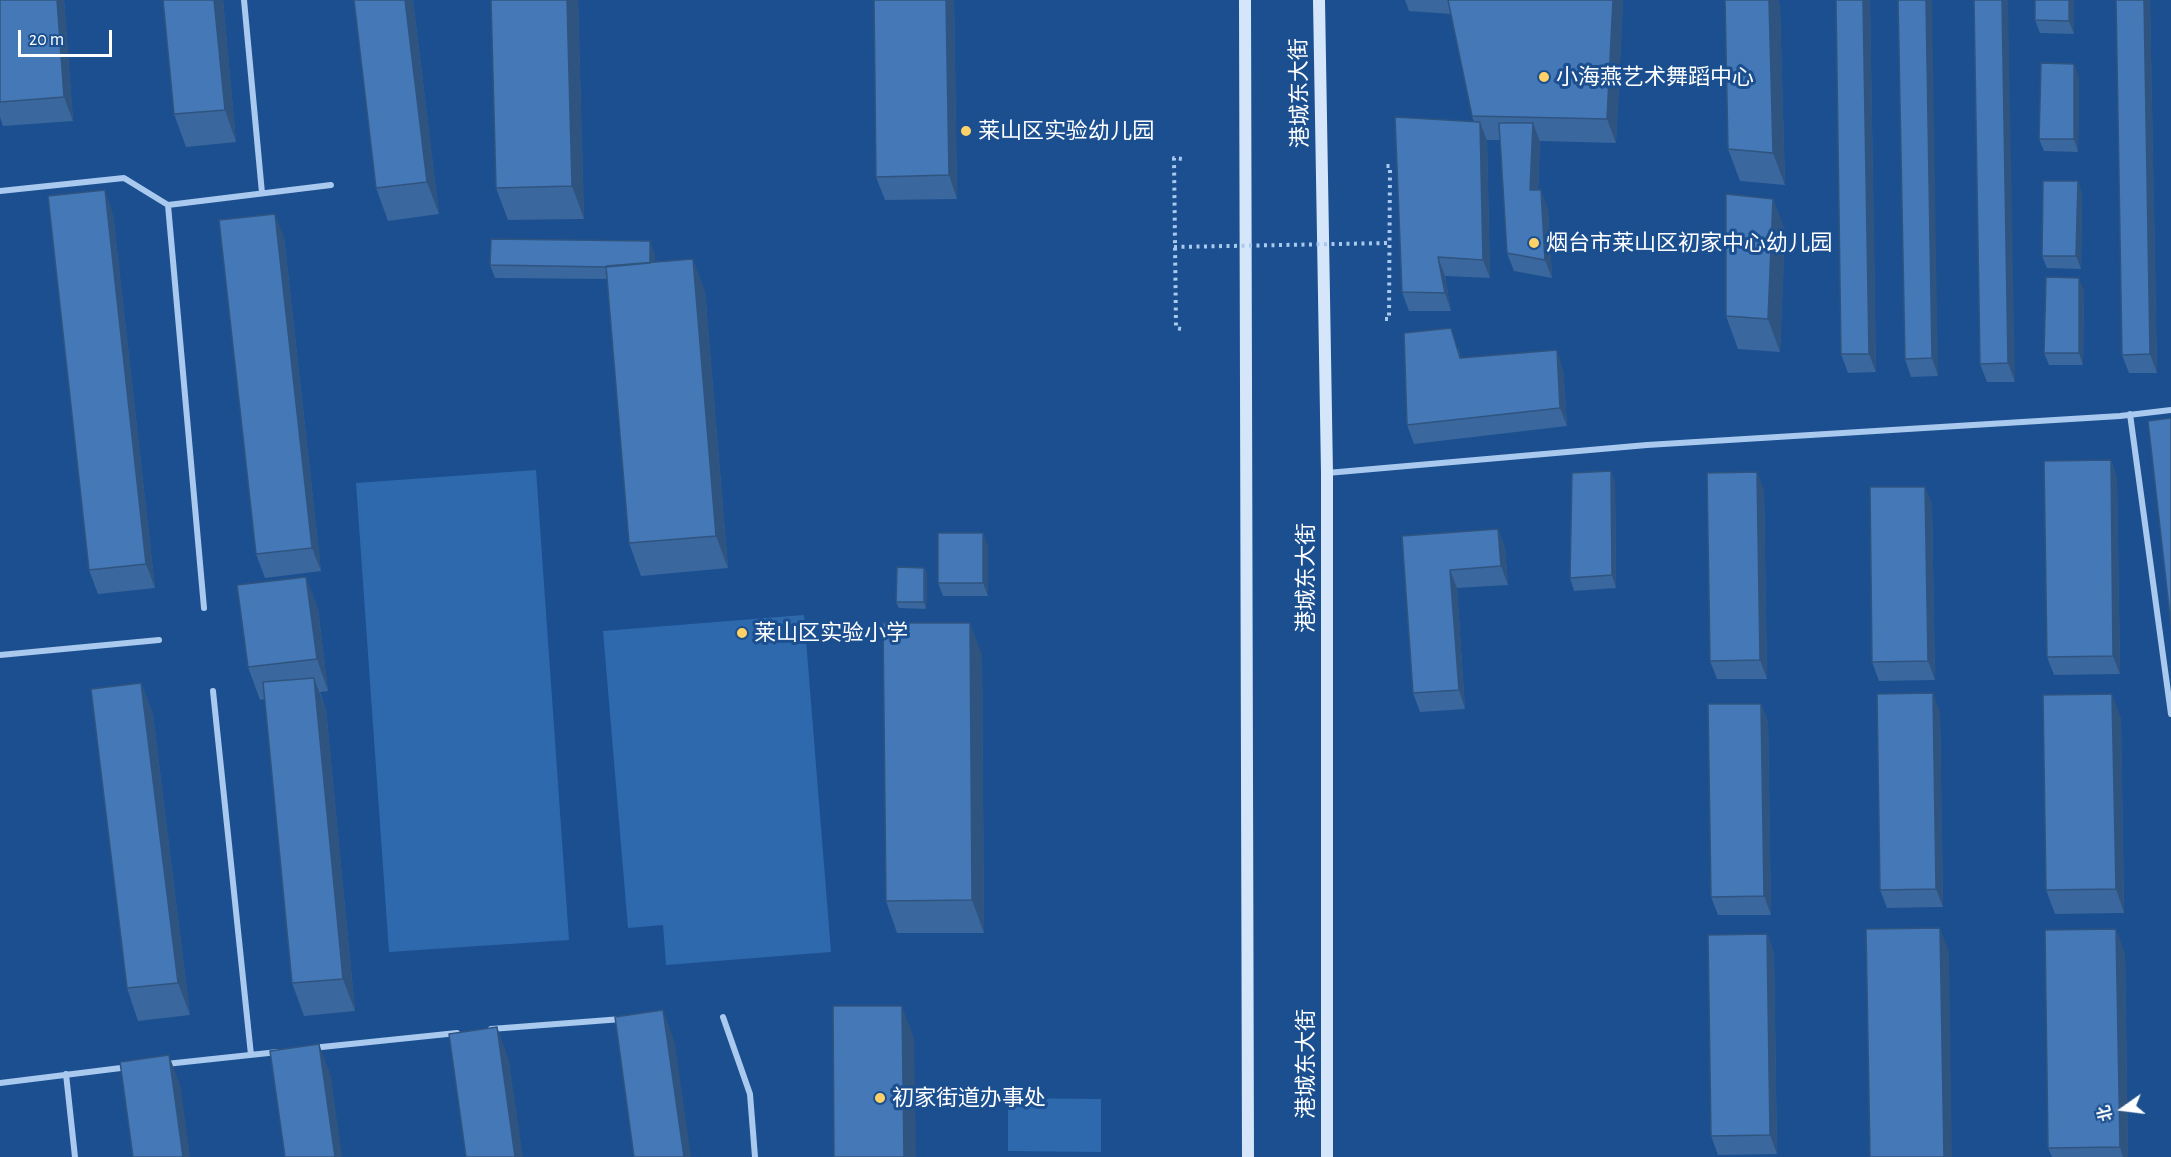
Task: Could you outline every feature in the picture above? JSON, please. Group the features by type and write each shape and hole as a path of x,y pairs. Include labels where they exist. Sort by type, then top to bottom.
{"main road":[{"path":"1245,0 1248,1157"},
{"name":"港城东大街","path":"1319,0 1326,473 1327,1157"}],"street":[{"path":"244,0 262,194"},
{"path":"0,191 124,178 168,205 331,185"},
{"path":"168,205 204,608"},
{"path":"1326,473 1647,445 2171,410"},
{"path":"2130,414 2171,714"},
{"path":"0,655 159,640"},
{"path":"213,692 251,1055"},
{"path":"723,1017 750,1094 754,1157"},
{"path":"486,1030 626,1018"},
{"path":"310,1048 462,1032"},
{"path":"159,1064 286,1051"},
{"path":"0,1083 135,1067"},
{"path":"66,1074 75,1157"}],"path":[{"path":"1180,329 1176,328 1174,158 1182,159"},
{"path":"1384,319 1389,319 1390,243 1390,166 1385,166"},
{"path":"1174,247 1390,243"}],"shaded area":[{"path":"536,470 569,940 389,952 356,483"},
{"path":"804,615 831,952 666,965 663,925 628,928 603,631"},
{"path":"1008,1098 1101,1099 1101,1152 1008,1151"}],"building":[{"path":"0,0 57,0 64,97 0,102"},
{"path":"163,0 214,0 225,110 174,114"},
{"path":"354,0 405,0 427,182 376,188"},
{"path":"491,0 567,0 572,186 496,188"},
{"path":"874,0 946,0 949,175 876,177"},
{"name":"小海燕艺术舞蹈中心","path":"1448,0 1613,0 1607,119 1472,116"},
{"path":"1725,0 1769,0 1773,153 1728,149"},
{"path":"1836,0 1863,0 1869,354 1841,354"},
{"path":"1898,0 1926,0 1932,358 1905,359"},
{"path":"1974,0 2002,0 2008,363 1980,364"},
{"path":"2035,0 2069,0 2069,21 2035,20"},
{"path":"2116,0 2144,0 2150,354 2122,355"},
{"path":"2041,63 2074,64 2074,139 2039,139"},
{"path":"1395,117 1480,122 1483,260 1438,257 1445,293 1402,292"},
{"path":"1499,123 1533,123 1530,190 1541,190 1545,260 1507,253"},
{"path":"2043,181 2078,181 2076,256 2042,256"},
{"path":"105,190 146,564 89,570 48,196"},
{"path":"1726,194 1773,199 1768,319 1726,316"},
{"path":"275,214 312,548 256,554 219,220"},
{"path":"491,239 650,241 650,263 606,267 490,265"},
{"path":"693,259 716,536 629,543 606,266"},
{"path":"2046,277 2079,278 2079,353 2044,353"},
{"path":"1451,328 1460,358 1557,350 1560,408 1407,425 1404,333"},
{"path":"2171,418 2171,625 2148,421"},
{"path":"2111,460 2113,656 2047,657 2044,461"},
{"path":"1611,471 1612,575 1570,578 1572,473"},
{"path":"1757,472 1760,660 1710,661 1707,473"},
{"path":"1870,487 1925,487 1928,661 1872,662"},
{"path":"1498,529 1501,566 1450,570 1459,690 1413,693 1402,536"},
{"path":"938,533 983,533 983,583 938,583"},
{"path":"897,567 924,568 924,602 896,602"},
{"path":"306,577 317,659 248,667 237,585"},
{"path":"883,623 970,623 972,900 886,901"},
{"path":"314,678 343,979 292,983 263,682"},
{"path":"141,683 178,983 127,988 91,689"},
{"path":"1933,693 1936,889 1880,890 1877,694"},
{"path":"2112,694 2116,889 2046,890 2043,695"},
{"path":"1708,704 1761,704 1764,896 1711,897"},
{"path":"1940,928 1944,1157 1870,1157 1866,929"},
{"path":"2116,929 2120,1147 2048,1148 2045,930"},
{"path":"1767,934 1770,1135 1711,1136 1708,935"},
{"name":"初家街道办事处","path":"833,1006 902,1006 904,1157 834,1157"},
{"path":"663,1010 684,1157 634,1157 615,1017"},
{"path":"497,1027 515,1157 466,1157 449,1034"},
{"path":"319,1044 335,1157 285,1157 270,1051"},
{"path":"169,1055 183,1157 133,1157 120,1062"}],"place":[{"name":"小海燕艺术舞蹈中心","path":"1544,77"},
{"name":"莱山区实验幼儿园","path":"966,131"},
{"name":"烟台市莱山区初家中心幼儿园","path":"1534,243"},
{"name":"莱山区实验小学","path":"742,633"},
{"name":"初家街道办事处","path":"880,1098"}]}
